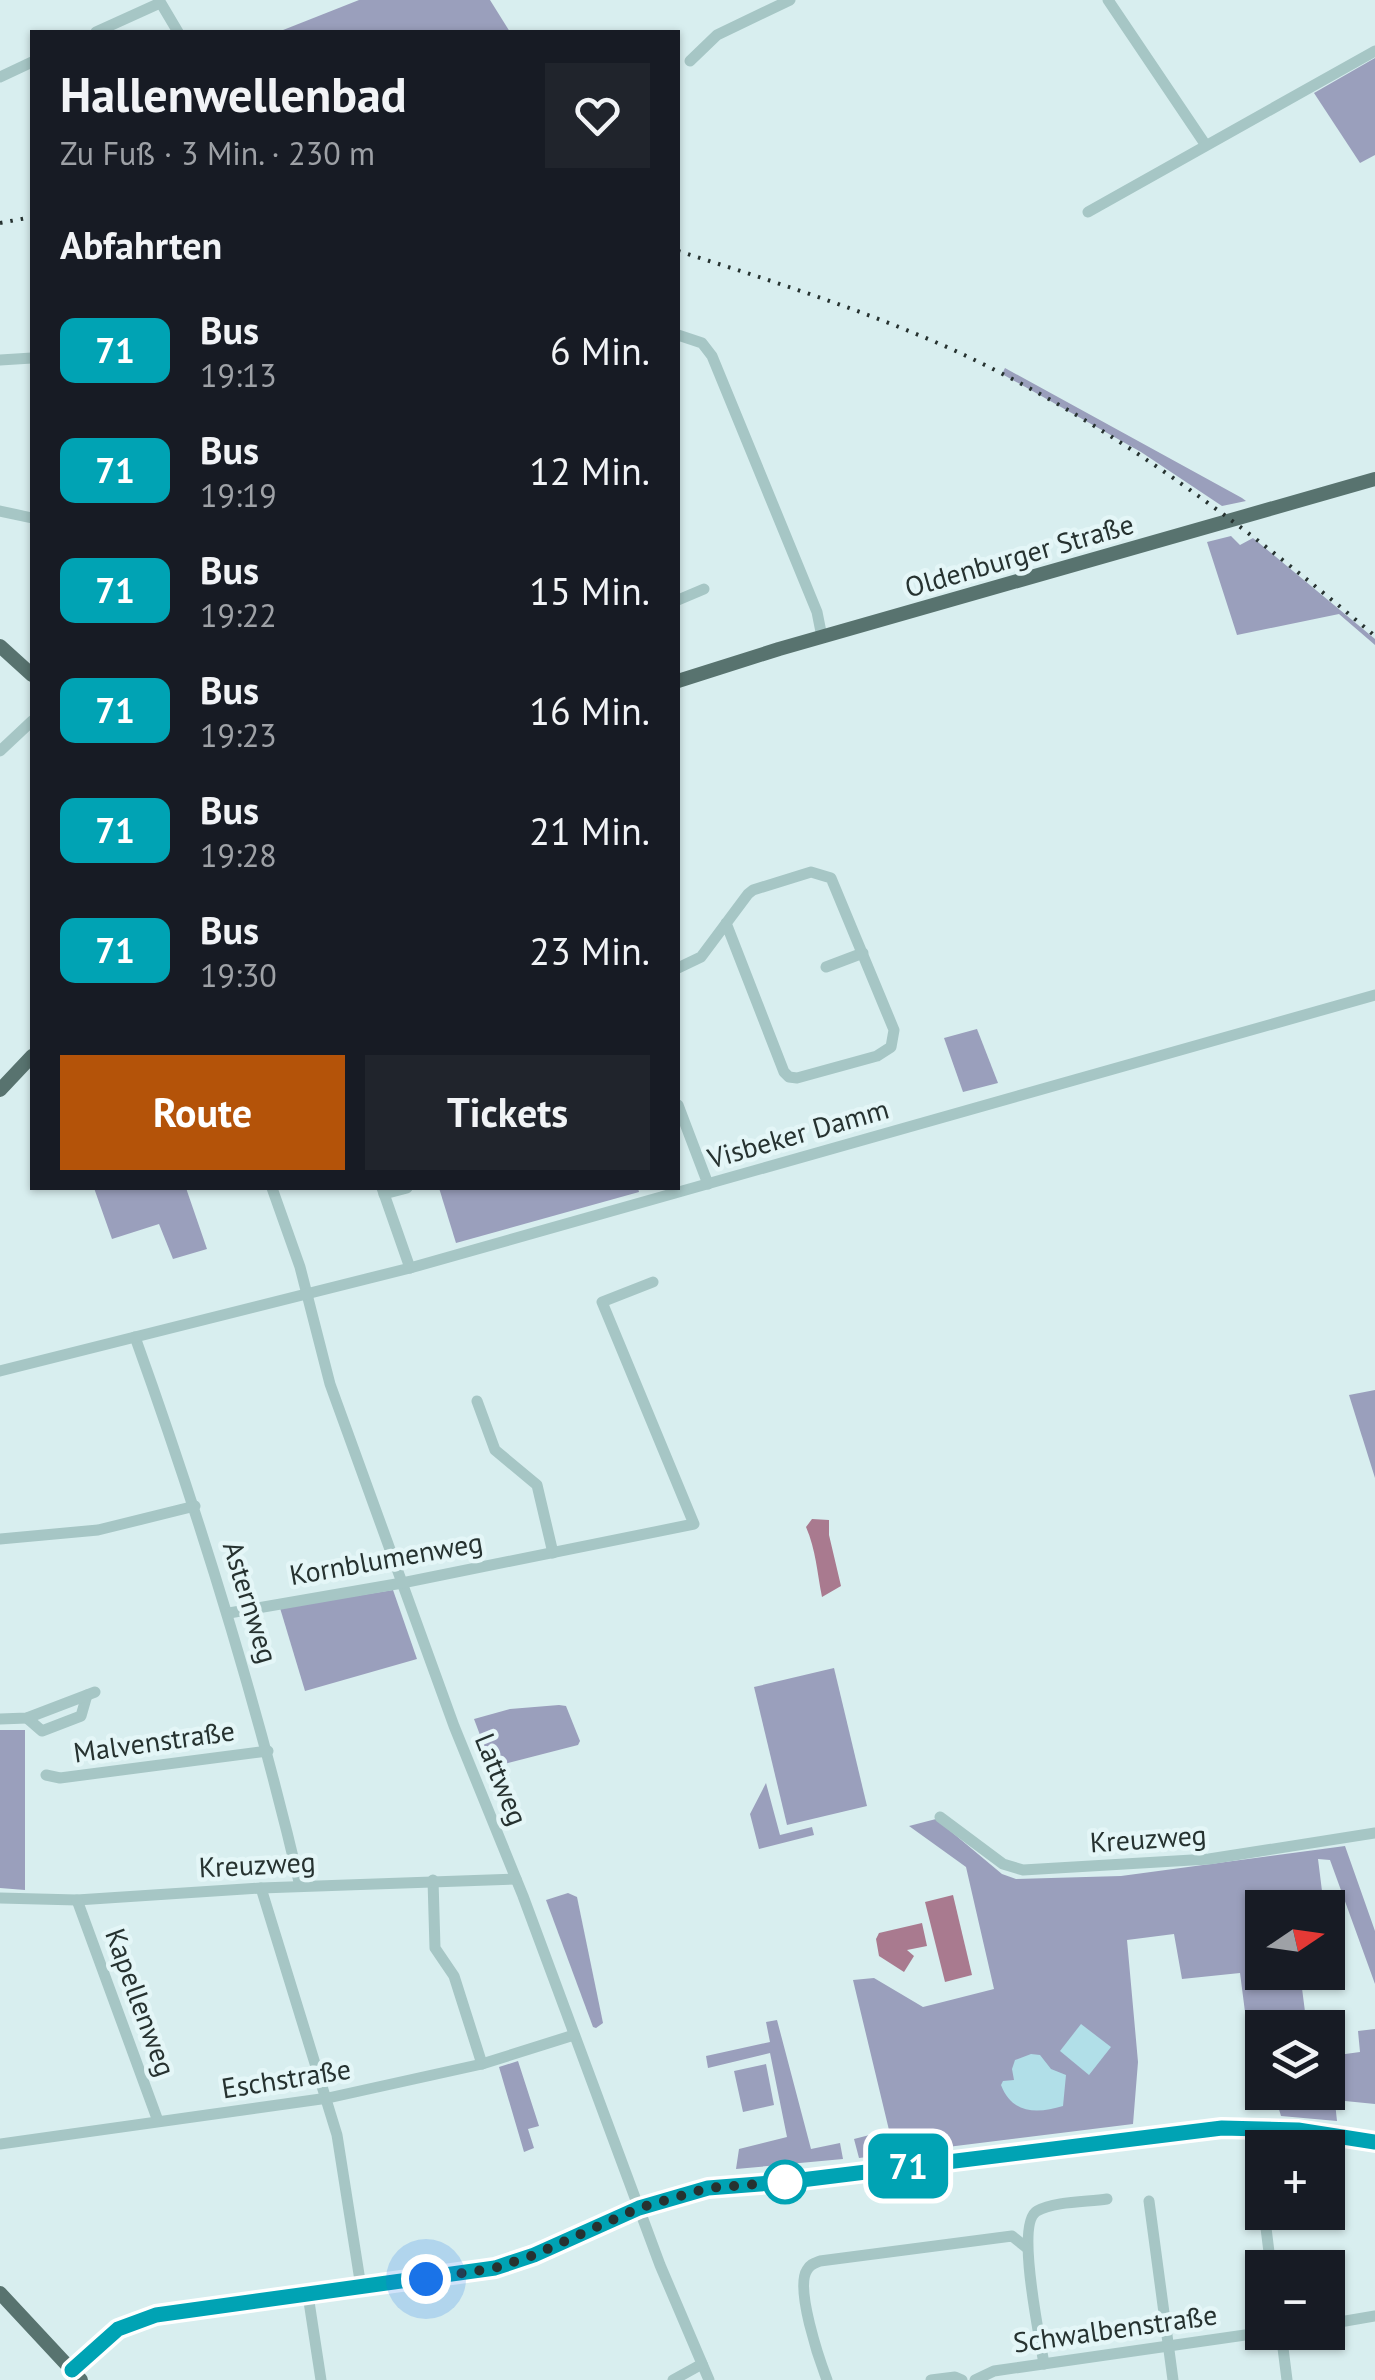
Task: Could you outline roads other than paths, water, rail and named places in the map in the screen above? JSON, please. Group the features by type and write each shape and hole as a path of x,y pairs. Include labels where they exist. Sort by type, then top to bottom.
{"main road":[{"name":"Oldenburger Straße","path":"680,680 1375,479"},
{"path":"0,646 30,673"},
{"path":"0,1090 30,1058"},
{"path":"0,2293 76,2375"}],"street":[{"path":"690,61 717,34 790,0"},
{"path":"1108,0 1205,144"},
{"path":"100,30 160,1 177,30"},
{"path":"1088,212 1375,51"},
{"path":"0,77 30,63"},
{"path":"680,337 702,343 712,356 816,612 822,637"},
{"path":"0,360 30,358"},
{"path":"0,510 30,518"},
{"path":"680,599 704,588"},
{"path":"0,750 30,723"},
{"path":"680,967 701,956 726,923 753,890 812,872 831,878 894,1030 891,1047 877,1056 798,1078 789,1077 726,923"},
{"path":"826,968 863,952"},
{"name":"Visbeker Damm","path":"0,1370 410,1268 1375,995"},
{"path":"680,1110 708,1184"},
{"name":"Lattweg","path":"273,1190 330,1384 456,1731 709,2380"},
{"path":"383,1191 410,1268"},
{"name":"Kornblumenweg","path":"228,1613 402,1583 694,1524 602,1302 653,1282"},
{"name":"Asternweg","path":"135,1337 228,1613 268,1751 300,1886"},
{"path":"477,1401 496,1450 537,1486 553,1552"},
{"path":"0,1539 98,1530 195,1506"},
{"path":"0,1720 27,1718 91,1694"},
{"name":"Malvenstraße","path":"46,1775 60,1778 268,1751"},
{"name":"Kreuzweg","path":"940,1817 1002,1864 1024,1870 1209,1859 1375,1834"},
{"name":"Kreuzweg","path":"0,1898 77,1900 516,1878"},
{"path":"433,1880 435,1948 454,1976 482,2064"},
{"path":"262,1888 328,2098 345,2174 361,2287"},
{"name":"Kapellenweg","path":"77,1900 158,2121"},
{"name":"Eschstraße","path":"0,2144 328,2098 482,2064 574,2035"},
{"path":"76,2375 103,2339 136,2321 495,2268 639,2208 708,2188 1222,2128 1298,2130 1375,2142"},
{"path":"1044,2364 1028,2224 1032,2214 1042,2208 1108,2199"},
{"path":"1150,2200 1173,2380"},
{"path":"827,2380 816,2352 803,2285 805,2271 812,2264 1012,2236 1028,2248"},
{"path":"308,2295 320,2380"},
{"path":"1345,2321 1375,2316"},
{"name":"Schwalbenstraße","path":"975,2380 994,2371 1245,2335"},
{"path":"1283,2350 1287,2380"},
{"path":"673,2380 702,2364"},
{"path":"931,2380 955,2376 962,2380"}],"railway":[{"path":"0,223 30,217"},
{"path":"680,252 882,320 1007,376 1172,477 1375,636"}]}
